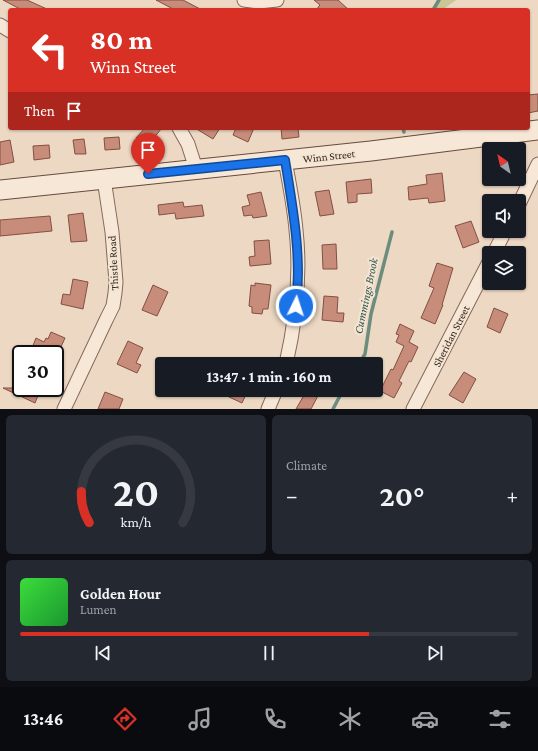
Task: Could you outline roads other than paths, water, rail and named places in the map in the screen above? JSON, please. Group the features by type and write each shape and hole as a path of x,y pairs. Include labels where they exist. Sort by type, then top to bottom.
{"main road":[{"name":"Winn Street","path":"0,190 371,151 538,130"}],"street":[{"path":"244,0 259,2 277,0"},
{"path":"180,130 188,144 196,169"},
{"path":"285,160 295,224 298,260 297,295 288,357"},
{"path":"524,194 538,164"},
{"name":"Thistle Road","path":"64,409 107,318 116,293 115,261 104,179"},
{"name":"Sheridan Street","path":"413,409 482,276"},
{"path":"268,409 273,397"}],"waterway":[{"name":"Cummings Brook","path":"434,8 439,0"},
{"name":"Cummings Brook","path":"363,357 365,354 371,314 392,232"},
{"name":"Cummings Brook","path":"333,409 339,397"}]}
